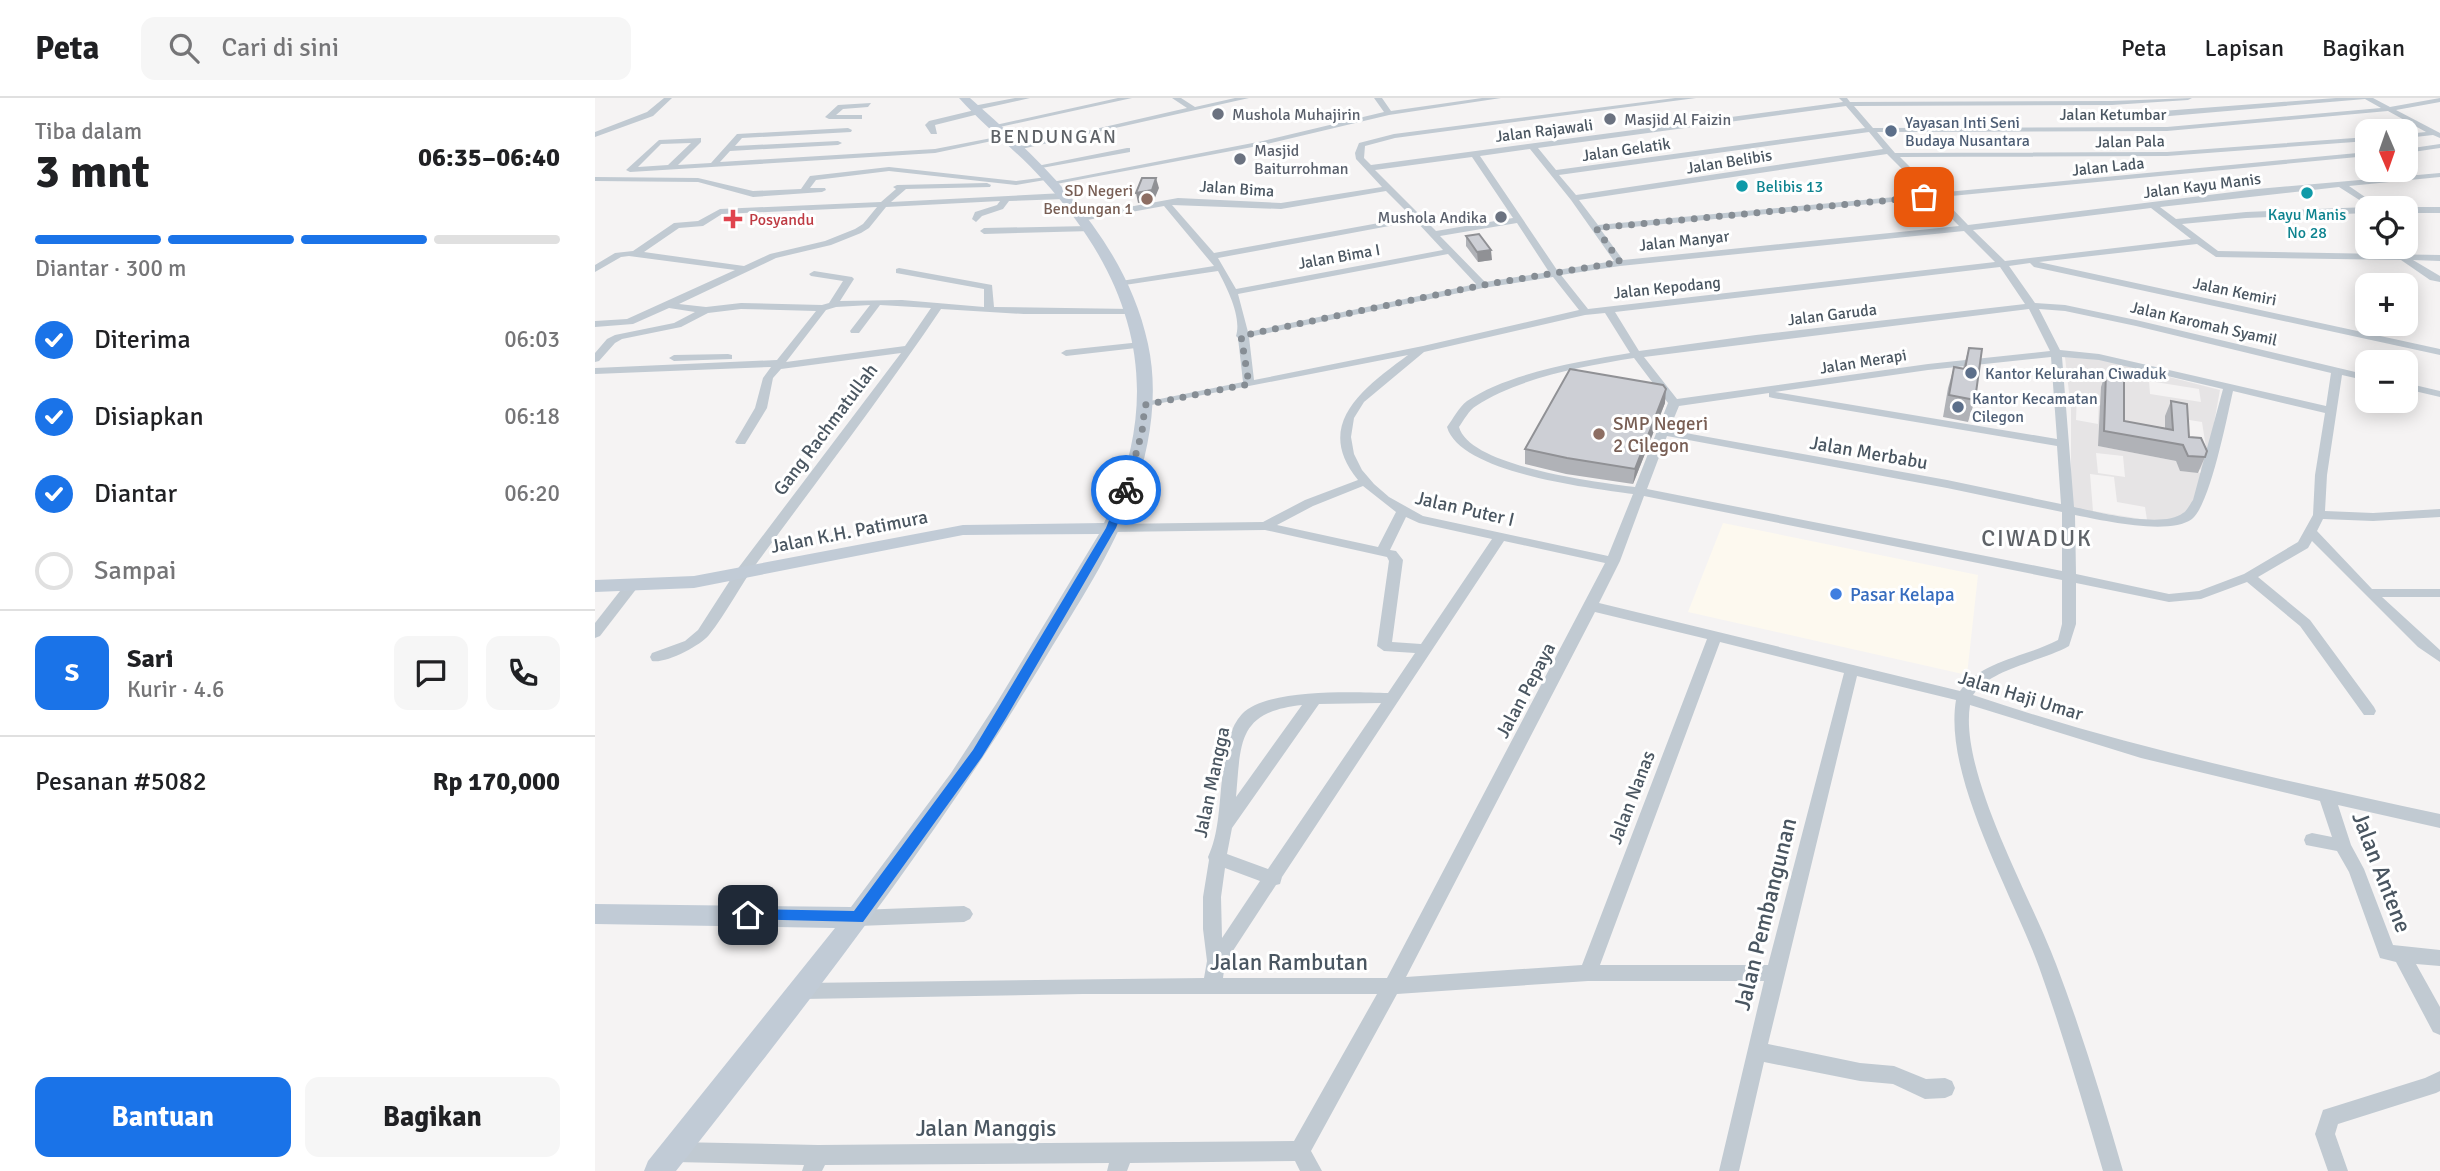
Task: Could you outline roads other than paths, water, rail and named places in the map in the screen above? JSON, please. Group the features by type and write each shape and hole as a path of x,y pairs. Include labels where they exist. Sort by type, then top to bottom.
{"street":[{"path":"595,133 650,114 669,98"},
{"path":"666,1161 803,991 977,754 1111,528 1132,476 1145,405 1141,345 1121,284 1082,218 1064,196 1007,137 964,98"},
{"path":"934,132 929,125 932,123 1026,98"},
{"path":"995,126 1128,98"},
{"path":"1177,98 1193,109"},
{"path":"1017,148 1245,98"},
{"path":"1378,98 1389,113"},
{"path":"595,324 629,322 773,256 849,236 866,226 901,187 1049,181 1263,143 1436,101 1497,98"},
{"path":"1483,285 1369,168 1359,155 1362,145 1457,128 1692,98"},
{"name":"Jalan Rajawali","path":"1369,168 1845,101 2188,98"},
{"path":"2096,118 2363,98"},
{"path":"2368,98 2437,135"},
{"name":"Jalan Ketumbar","path":"1869,130 2167,129 2391,109 2440,100"},
{"path":"1436,101 1444,112"},
{"path":"1845,101 1890,153 2003,264 2032,306 2056,353 2067,509 2069,624 2064,643 2050,652 1978,678 1965,697 1962,721 1977,793 1992,838 2037,938 2083,1071 2113,1171"},
{"path":"2079,101 2110,129"},
{"path":"2268,106 2291,118"},
{"path":"825,160 859,117"},
{"path":"1451,120 1457,128"},
{"path":"2425,128 2440,125"},
{"path":"712,166 738,137 848,130"},
{"name":"Jalan Gelatik","path":"1554,173 1869,130"},
{"path":"2419,136 2437,135"},
{"path":"670,168 698,141 657,142 630,170 636,170 825,160 935,151 1007,137"},
{"name":"Jalan Pala","path":"1890,153 2167,155 2355,140"},
{"path":"727,149 838,144"},
{"path":"1531,146 1574,198 1620,262"},
{"path":"2419,150 2440,146"},
{"path":"2427,149 2440,153"},
{"path":"1036,167 1127,150"},
{"path":"1474,153 1554,272 1585,312"},
{"name":"Jalan Belibis","path":"1574,198 1890,153"},
{"name":"Jalan Lada","path":"1596,228 2355,155"},
{"path":"804,191 813,178 872,170 985,178 1016,183"},
{"name":"Jalan Kayu Manis","path":"1968,227 2440,174"},
{"path":"595,179 698,180 753,194 822,190"},
{"path":"2340,184 2358,196"},
{"name":"Jalan Bima","path":"1082,218 1166,203 1193,201 1281,206 1389,188"},
{"path":"635,254 677,225 700,224 720,212 1064,196"},
{"path":"985,200 977,216 1000,207 1006,199"},
{"path":"1166,203 1213,256 1233,292 1240,318 1249,384"},
{"path":"2153,206 2219,254 2355,257"},
{"path":"2174,222 2263,214 2355,210"},
{"path":"2418,210 2440,210"},
{"path":"2263,214 2276,223"},
{"path":"1213,256 1419,218"},
{"path":"1436,234 1518,220"},
{"name":"Jalan Manyar","path":"1241,336 1483,285 1620,262 1968,227"},
{"path":"984,230 1089,229"},
{"name":"Jalan Kepodang","path":"1145,405 1423,349 1585,312 2198,241"},
{"name":"Jalan Bima I","path":"1233,292 1451,251"},
{"path":"595,269 618,255 635,254 745,269"},
{"path":"2418,258 2440,258"},
{"path":"2405,259 2433,278 2440,279"},
{"name":"Jalan Kemiri","path":"2024,262 2440,352"},
{"path":"1121,284 1220,268"},
{"path":"898,271 989,287 989,310"},
{"path":"814,274 849,279 834,303"},
{"path":"668,305 706,310 741,306 823,308 834,303 877,303 989,310 1132,312"},
{"path":"855,331 877,303"},
{"name":"Jalan Garuda","path":"1640,491 1530,471 1493,460 1465,446 1458,440 1453,427 1460,411 1506,386 1538,375 1636,354 2032,306"},
{"name":"Jalan Karomah Syamil","path":"2032,306 2065,308 2136,323 2355,375"},
{"name":"Gang Rachmatullah","path":"657,657 696,640 710,624 741,573 937,307"},
{"path":"741,442 761,408 767,381 823,308"},
{"path":"1608,309 1636,354 1674,403"},
{"path":"595,359 616,338 677,326 706,310"},
{"path":"1066,353 1141,345"},
{"path":"595,371 779,365 907,349"},
{"name":"Jalan Puter I","path":"1423,349 1360,399 1347,421 1345,434 1348,456 1364,482 1402,512 1442,525 1613,561"},
{"name":"Jalan Merapi","path":"1674,403 1760,393 1928,367 2056,353 2091,356 2328,410"},
{"path":"674,358 733,357 729,366"},
{"path":"1640,491 2169,598 2201,595 2249,577 2303,545 2312,534 2319,515 2328,410 2337,371"},
{"name":"Jalan Merbabu","path":"1663,432 2141,523 2162,524 2187,517 2199,500 2229,387"},
{"path":"2418,389 2440,394"},
{"path":"1760,393 2062,443"},
{"name":"Jalan Pepaya","path":"1300,1151 1392,986 1591,606 1613,561 1674,403"},
{"path":"1265,526 1309,503 1364,482"},
{"path":"1382,552 1402,512"},
{"path":"2319,515 2373,517 2440,513"},
{"path":"1111,528 1265,526 1395,556 1384,647 1425,649"},
{"name":"Jalan K.H. Patimura","path":"595,586 694,582 964,530 1111,528"},
{"path":"2312,534 2369,593 2440,657"},
{"path":"1212,986 1216,961 1500,537"},
{"path":"2249,577 2305,623 2369,711"},
{"path":"595,633 632,585"},
{"path":"2369,593 2440,593"},
{"name":"Jalan Haji Umar","path":"1591,606 1965,697 2003,711 2220,774 2440,821"},
{"name":"Jalan Nanas","path":"1588,973 1714,636"},
{"name":"Jalan Pembangunan","path":"1729,1171 1775,973 1852,669"},
{"name":"Jalan Mangga","path":"1216,961 1211,910 1216,857 1225,825 1233,761 1249,715 1275,703 1392,698"},
{"path":"1225,825 1314,700"},
{"name":"Jalan Antene","path":"2327,797 2338,823 2347,860 2356,869 2386,953 2402,955 2440,1026"},
{"path":"2312,840 2342,845"},
{"path":"1216,857 1274,878"},
{"path":"595,914 858,918 964,915"},
{"path":"2402,955 2440,958"},
{"name":"Jalan Rambutan","path":"803,991 1392,986 1588,973 1775,973"},
{"path":"1757,1051 1860,1072 1893,1075 1925,1089 1945,1088"},
{"path":"2338,1171 2325,1134 2330,1117 2429,1086 2440,1080"},
{"path":"1300,1151 1312,1171"},
{"name":"Jalan Manggis","path":"666,1161 1120,1161 1300,1151"}],"place":[{"name":"Mushola Muhajirin","path":"1218,114"},
{"name":"Masjid Al Faizin","path":"1610,119"},
{"name":"Yayasan Inti Seni Budaya Nusantara","path":"1891,131"},
{"name":"Masjid Baiturrohman","path":"1240,159"},
{"name":"Belibis 13","path":"1742,186"},
{"name":"Kayu Manis No 28","path":"2307,193"},
{"name":"SD Negeri Bendungan 1","path":"1147,199"},
{"name":"Mushola Andika","path":"1501,217"},
{"name":"Posyandu","path":"733,219"},
{"name":"Kantor Kelurahan Ciwaduk","path":"1971,373"},
{"name":"Kantor Kecamatan Cilegon","path":"1958,407"},
{"name":"SMP Negeri 2 Cilegon","path":"1599,434"},
{"name":"Pasar Kelapa","path":"1836,594"}],"district":[{"name":"BENDUNGAN","path":"1054,136"},
{"name":"CIWADUK","path":"2037,538"}]}
